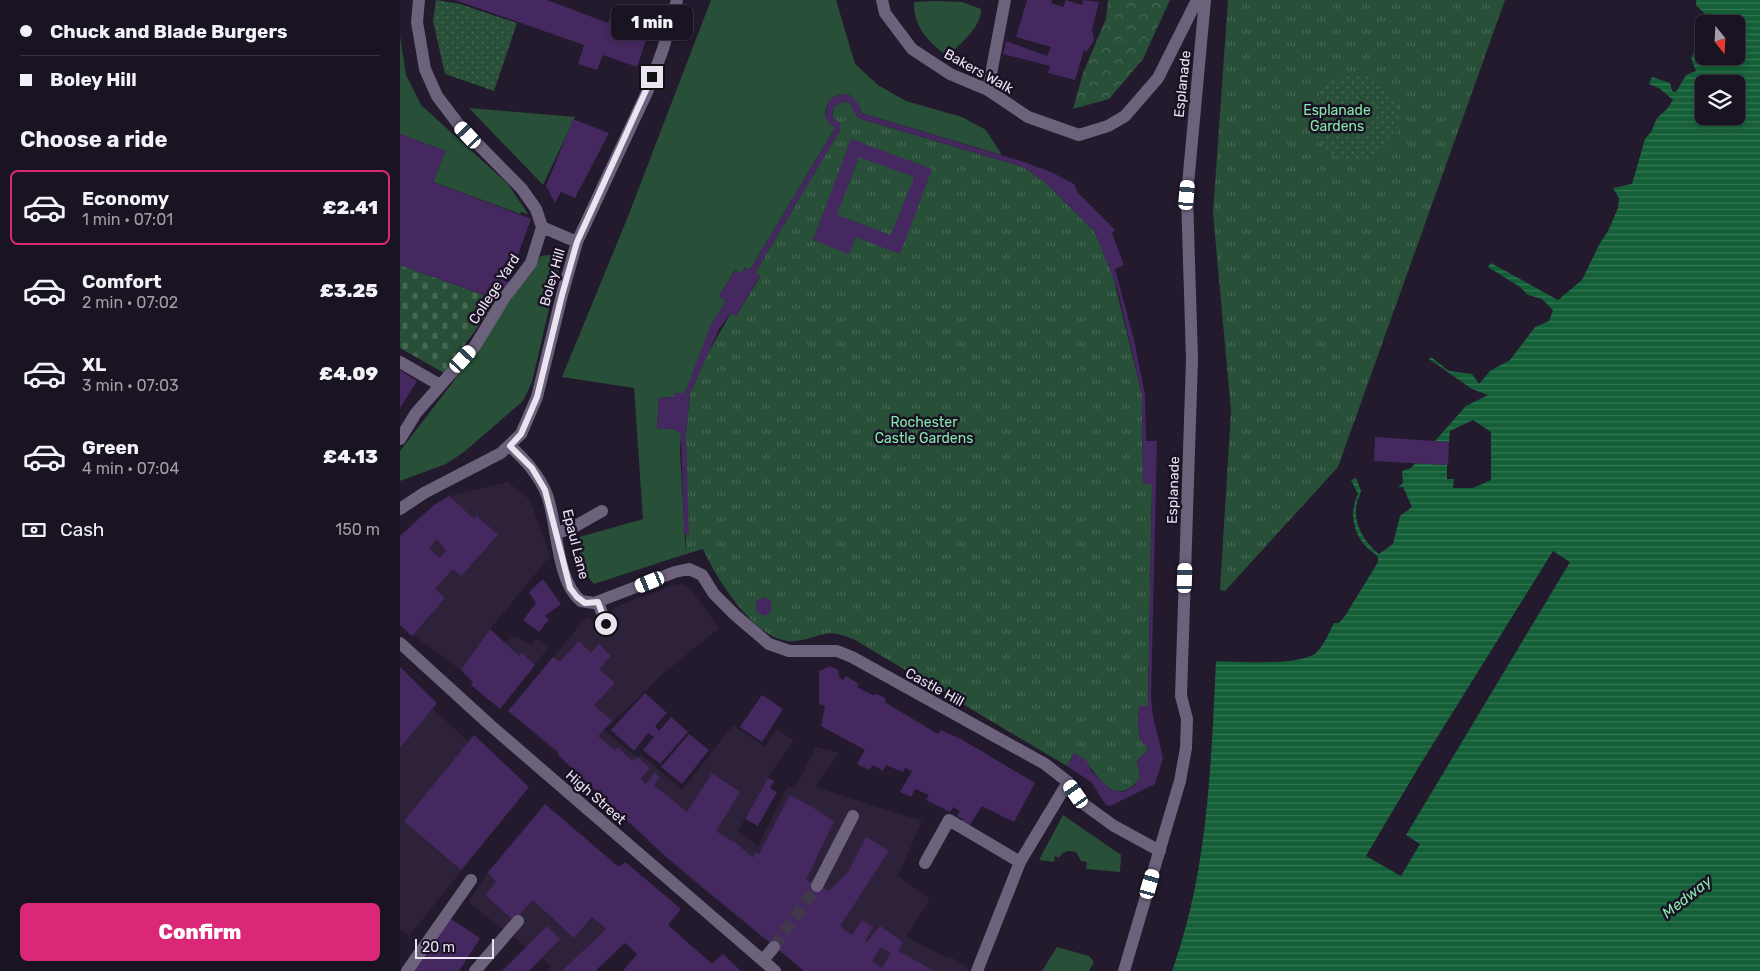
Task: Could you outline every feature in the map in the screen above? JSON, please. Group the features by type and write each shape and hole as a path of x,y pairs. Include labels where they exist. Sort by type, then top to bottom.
{"street":[{"path":"419,0 417,22 425,69 437,96 459,125 522,188 538,212 542,228 577,242"},
{"name":"Boley Hill","path":"400,510 424,493 487,461 510,446 521,434 537,397 577,242 648,90 664,48 677,0"},
{"name":"Bakers Walk","path":"882,0 885,13 912,49 950,74 988,90 1028,117 1079,135 1108,126 1125,116 1158,78 1197,0"},
{"path":"988,90 1005,0"},
{"name":"Esplanade","path":"1124,971 1180,781 1187,733 1187,715 1181,696 1192,359 1187,195 1206,0"},
{"name":"College Yard","path":"400,439 416,414 475,346 506,297 531,263 542,228"},
{"path":"400,362 440,386"},
{"name":"Epaul Lane","path":"510,446 539,478 547,496 557,533 557,543 570,588 585,603 598,602"},
{"path":"557,533 572,528 602,511"},
{"name":"Castle Hill","path":"598,602 684,569 694,570 702,575 715,595 741,621 769,644 790,651 837,651 852,657 1044,764 1068,782 1084,805 1114,826 1160,851"},
{"path":"598,602 606,624"},
{"name":"High Street","path":"400,643 490,725 775,971"},
{"path":"977,971 1020,862 1068,782"},
{"path":"817,886 854,816"},
{"path":"925,863 950,820 1020,862"},
{"path":"407,971 470,880"},
{"path":"474,971 518,921"},
{"path":"763,960 774,947"}],"shaded area":[{"path":"508,482 530,500 550,556 490,629 506,643 512,637 518,637 531,645 537,639 548,648 501,708 462,671 400,625 400,536 434,505 449,496"},
{"path":"681,584 690,588 719,628 663,674 604,730 637,757 641,754 682,790 733,725 765,747 776,729 794,740 768,778 738,831 758,846 788,786 795,788 816,747 839,753 815,787 922,821 898,876 930,899 906,937 950,959 951,957 966,966 968,971 804,971 687,876 621,816 576,770 508,711 586,618 590,617 597,626 606,624 612,621 610,614 615,607 673,585"},
{"path":"400,667 437,703 433,709 468,741 474,735 529,787 409,936 400,929"},
{"path":"625,862 670,899 595,971 547,971 551,966 468,902 488,872 619,867"}],"green space":[{"path":"436,0 460,4 517,23 494,91 445,74 433,21"},
{"path":"711,0 836,0 855,64 878,85 906,101 962,117 986,130 1002,155 861,113 860,107 850,95 836,96 829,101 825,115 835,128 750,270 745,267 741,274 735,270 719,296 726,301 685,393 674,393 674,397 659,398 657,429 673,429 681,433 680,452 686,554 594,584 587,576 576,538 643,519 634,388 562,377 627,219"},
{"path":"1108,0 1170,0 1143,59 1109,99 1073,109 1083,73 1106,19"},
{"name":"Esplanade Gardens","path":"1228,0 1505,0 1338,467 1225,591 1220,590 1231,411 1213,213"},
{"path":"914,2 962,2 981,9 974,29 947,56 923,33 914,11"},
{"path":"400,36 406,75 421,105 508,184 528,214 521,212 520,214 433,182 445,151 400,134"},
{"path":"1356,75 1372,78 1380,82 1392,94 1396,102 1399,118 1396,134 1392,142 1380,154 1372,158 1356,161 1340,158 1332,154 1320,142 1316,134 1313,118 1316,102 1320,94 1332,82 1340,78"},
{"name":"Rochester Castle Gardens","path":"844,101 850,103 858,118 1023,167 1045,182 1095,232 1113,276 1142,395 1143,483 1152,484 1148,706 1139,706 1138,725 1139,735 1149,749 1137,761 1140,779 1129,788 1119,792 1111,790 1083,760 1074,754 1067,766 855,640 829,633 795,641 781,639 766,632 753,621 728,592 703,549 686,554 686,433 690,394 708,353 731,313 736,316 760,277 755,273 840,130 840,124 834,119 833,112 834,107"},
{"path":"469,108 575,117 543,185"},
{"path":"556,254 560,262 532,382 523,401 464,452 446,464 400,481 400,451 453,382 541,256"},
{"path":"400,265 489,297 489,300 496,302 444,373 400,348"},
{"path":"1063,815 1121,855 1120,872 1086,869 1087,862 1081,861 1076,852 1073,851 1064,852 1059,858 1055,856 1054,862 1039,860"},
{"path":"1057,947 1089,956 1094,962 1089,971 1042,971"}],"water":[{"name":"Medway","path":"1696,0 1760,0 1760,971 1172,971 1184,934 1193,895 1206,818 1216,661 1283,662 1308,657 1319,650 1334,623 1339,623 1345,616 1378,562 1378,557 1359,538 1354,526 1353,513 1358,494 1351,480 1356,478 1361,491 1356,509 1360,531 1379,554 1393,544 1400,516 1412,507 1403,487 1398,487 1403,483 1402,471 1411,468 1466,406 1488,395 1472,389 1429,359 1431,357 1449,371 1472,374 1479,384 1490,371 1510,360 1535,327 1549,321 1553,310 1542,299 1528,295 1520,287 1488,267 1491,263 1558,300 1582,280 1618,208 1619,198 1613,188 1632,184 1645,139 1651,132 1657,118 1673,100 1659,88 1649,84 1652,77 1670,83 1672,91 1676,92 1686,75 1696,71 1691,58 1695,51 1695,65 1745,65 1745,15 1706,15 1696,5"}],"pier":[{"path":"1473,420 1491,432 1491,480 1473,488 1453,488 1454,479 1447,479 1447,465 1411,463 1431,441 1449,442 1450,431"},
{"path":"1553,551 1570,562 1406,835 1420,844 1401,876 1366,856 1420,765"}],"building":[{"path":"455,0 547,0 608,23 612,15 633,24 638,4 656,10 637,67 603,55 597,70 578,64 584,45"},
{"path":"1027,0 1052,0 1051,3 1063,7 1066,0 1082,5 1083,0 1099,2 1092,29 1094,41 1087,51 1084,50 1075,80 1048,73 1050,66 1003,54 1006,41 1047,56 1051,47 1016,37"},
{"path":"843,94 850,95 856,101 861,113 1024,162 1051,172 1074,184 1078,193 1115,230 1112,233 1124,265 1115,269 1135,344 1145,395 1146,441 1157,441 1151,698 1153,716 1163,758 1155,784 1110,806 1106,805 1091,782 1067,766 1074,753 1086,760 1092,772 1111,790 1123,792 1134,786 1140,779 1137,761 1149,749 1140,740 1138,727 1139,706 1148,706 1152,484 1143,484 1142,395 1118,291 1095,232 1045,182 1023,167 858,118 850,103 844,101 834,107 832,113 834,119 840,124 840,130 755,273 760,276 736,316 731,313 719,329 690,394 686,433 689,534 684,534 681,433 673,429 657,429 659,398 674,397 674,393 685,393 710,326 726,301 719,296 735,270 741,274 745,267 750,270 835,128 828,122 825,115 829,100"},
{"path":"573,119 609,133 575,198 561,192 555,203 546,186"},
{"path":"400,134 446,151 433,182 531,219 501,301 400,265"},
{"path":"851,139 932,169 900,254 856,237 849,254 813,240","holes":["859,157 914,177 891,235 837,215"]},
{"path":"400,370 417,381 400,408"},
{"path":"1375,437 1449,442 1448,465 1374,461"},
{"path":"449,496 474,519 477,516 498,535 461,576 453,569 435,589 445,598 412,636 400,625 400,536 434,505","holes":["437,539 446,551 440,558 429,548"]},
{"path":"543,579 561,604 545,616 549,619 539,632 523,620 536,603 529,592"},
{"path":"764,597 772,602 771,612 763,616 756,611 756,601"},
{"path":"490,629 519,656 522,653 535,665 500,709 471,685 473,682 461,670"},
{"path":"579,641 591,653 599,644 611,656 599,669 615,683 594,705 612,721 598,736 615,751 618,747 629,758 635,761 637,757 650,768 641,779 646,784 654,773 660,777 654,785 687,812 712,773 740,792 716,831 737,844 753,858 755,852 759,854 790,795 834,821 806,880 829,891 848,872 866,837 889,851 840,926 852,935 862,920 873,927 865,941 867,942 880,926 903,942 898,951 934,971 804,971 662,853 558,755 559,752 508,711 553,657 560,662","holes":["881,947 891,953 882,968 872,961"]},
{"path":"830,666 838,670 839,677 843,680 846,676 859,684 857,687 873,695 877,694 885,698 886,703 938,734 941,730 961,739 1035,783 1014,822 982,806 968,828 961,824 963,819 957,816 960,811 953,807 950,812 926,800 929,795 915,789 911,797 900,792 912,771 905,768 903,772 886,765 883,771 873,765 869,770 857,764 865,750 821,726 825,706 819,704 819,671"},
{"path":"400,667 437,703 400,748"},
{"path":"645,693 667,713 655,726 659,731 671,717 688,732 660,764 643,750 654,737 648,733 634,751 611,730"},
{"path":"762,695 783,709 762,742 740,727"},
{"path":"689,734 709,750 682,784 661,767"},
{"path":"474,735 529,787 461,870 404,821"},
{"path":"768,778 774,781 770,788 777,792 758,826 745,819"},
{"path":"545,804 619,867 625,862 681,909 668,925 712,964 723,954 741,971 623,971 637,954 625,943 595,971 562,971 606,929 592,917 574,938 533,900 514,921 485,895 496,882 488,872"},
{"path":"448,917 480,938 459,971 413,971"},
{"path":"547,926 560,939 529,971 502,971"}],"tunnel":[{"path":"774,947 817,886"}],"route":[{"path":"606,624 598,602 585,603 570,588 545,490 532,468 510,446 526,425 537,397 577,242 639,110 652,77"}]}
